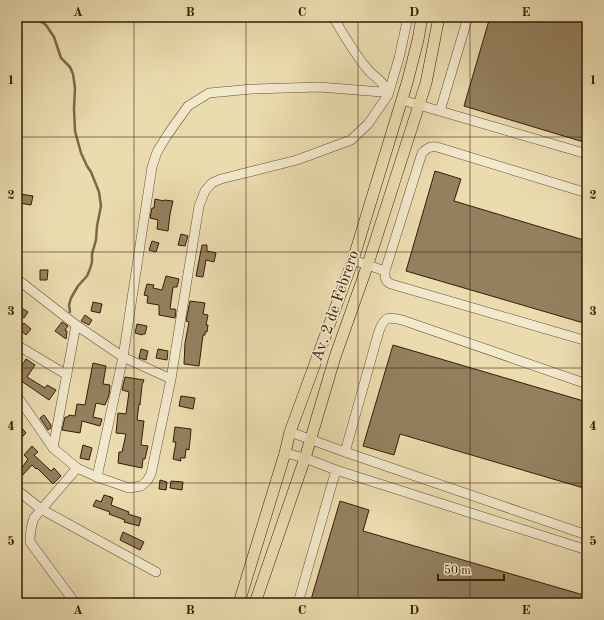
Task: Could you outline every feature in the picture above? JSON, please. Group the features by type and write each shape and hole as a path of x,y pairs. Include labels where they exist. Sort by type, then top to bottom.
{"main road":[{"name":"Av. 2 de Febrero","path":"239,603 286,453 290,432 353,260 402,100 418,40 422,17"},
{"name":"Av. 2 de Febrero","path":"255,603 305,458 335,357 368,264 420,105 426,83 439,17"}],"street":[{"path":"97,477 123,356 152,167 160,146 188,106 209,93 252,89 319,87 385,91 385,85 370,72 333,17"},
{"path":"17,396 53,448 77,468 97,477 129,488 141,486 147,481 151,474 171,379 199,206 205,190 212,183 221,179 297,160 351,140 368,124 388,95 399,58 408,17"},
{"path":"440,111 468,17"},
{"path":"402,100 587,154"},
{"path":"587,193 437,147 433,146 427,148 422,153 385,271 385,279 391,284 587,341"},
{"path":"353,260 385,271"},
{"path":"17,278 76,325 123,356 171,379"},
{"path":"345,452 379,331 386,318 392,317 402,320 587,384"},
{"path":"53,448 76,325"},
{"path":"17,345 67,375"},
{"path":"290,432 587,535"},
{"path":"286,453 587,550"},
{"path":"75,603 30,542 30,534 31,525 34,518 77,468"},
{"path":"298,603 336,470"},
{"path":"17,490 41,509 156,572"}],"building":[{"path":"490,17 587,17 587,143 464,106"},
{"path":"435,171 461,179 454,201 587,241 587,324 406,271"},
{"path":"20,194 33,196 31,205 19,203"},
{"path":"155,199 173,201 168,231 157,229 158,220 150,218 152,208 154,208"},
{"path":"181,234 188,236 185,246 178,245"},
{"path":"152,241 159,243 156,252 149,250"},
{"path":"202,245 207,245 207,251 216,253 214,262 206,260 203,277 196,276"},
{"path":"40,270 48,270 47,280 40,280"},
{"path":"166,276 179,279 177,287 173,287 170,309 176,310 175,318 159,315 159,305 147,303 148,296 144,295 147,284 154,285 153,288 162,290"},
{"path":"190,301 205,303 203,314 208,315 206,325 208,325 207,332 203,335 199,366 184,364 185,343 189,322 186,321"},
{"path":"93,302 102,304 100,313 91,311"},
{"path":"20,307 28,312 24,318 17,313"},
{"path":"85,315 92,320 89,325 81,321"},
{"path":"62,322 68,326 65,330 67,331 66,339 55,331"},
{"path":"24,323 31,329 26,335 19,329"},
{"path":"137,324 147,326 145,334 142,335 135,333"},
{"path":"393,345 587,402 587,489 400,434 394,455 363,446"},
{"path":"141,349 148,351 146,360 139,358"},
{"path":"158,349 168,351 167,360 156,358"},
{"path":"26,359 35,365 27,377 45,388 47,385 56,390 49,400 17,378 17,373"},
{"path":"93,363 106,366 103,384 110,385 109,395 105,405 96,403 93,417 102,419 100,426 82,421 80,433 62,430 65,417 68,417 69,415 75,416 77,404 85,405"},
{"path":"125,377 144,380 137,420 144,421 141,445 148,446 145,459 143,459 142,468 118,463 119,452 122,452 126,434 116,433 118,413 126,414 129,392 122,390"},
{"path":"181,396 195,398 193,409 179,406"},
{"path":"44,415 51,425 51,428 48,430 40,418"},
{"path":"21,427 26,433 21,438 17,431"},
{"path":"175,427 191,429 189,450 186,449 185,458 180,458 181,461 173,459 176,442 173,442"},
{"path":"83,445 92,448 89,460 80,458"},
{"path":"32,446 38,452 34,455 51,471 54,468 61,476 53,484 32,465 20,478 17,475 28,459 24,455"},
{"path":"160,480 167,482 166,490 159,489"},
{"path":"171,481 183,482 182,490 170,488"},
{"path":"104,495 113,498 111,505 129,512 128,514 141,518 139,526 124,522 125,520 109,514 110,512 93,506 96,500 101,502"},
{"path":"340,501 369,510 363,531 587,596 587,603 310,603"},
{"path":"123,532 144,542 140,550 120,540"}],"waterway":[{"path":"33,17 46,25 54,37 61,58 70,67 73,74 75,88 75,131 81,153 99,192 101,206 90,269 87,276 78,286 71,298 69,305 70,312"}]}
